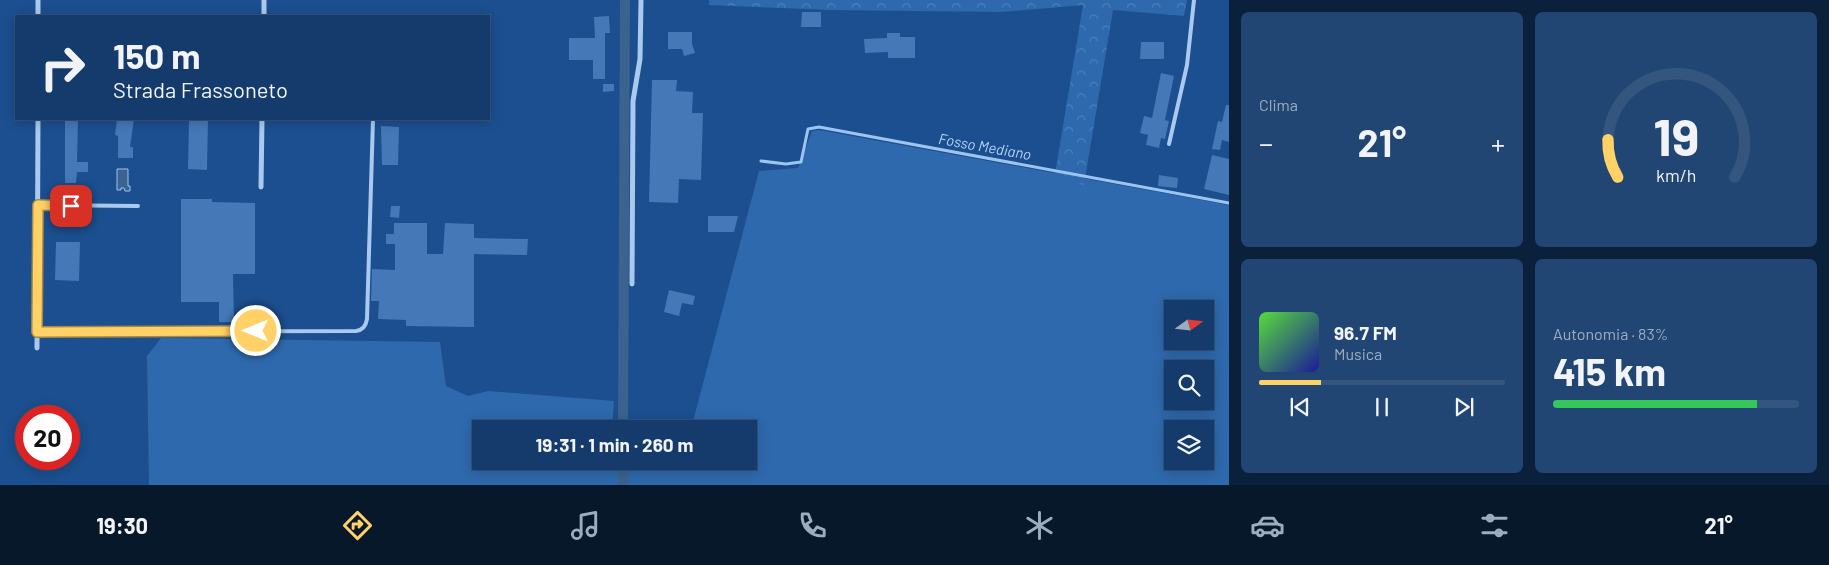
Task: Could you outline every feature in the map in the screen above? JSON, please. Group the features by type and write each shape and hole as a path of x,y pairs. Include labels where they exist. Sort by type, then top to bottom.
{"street":[{"path":"38,0 38,15"},
{"path":"264,0 264,15"},
{"path":"632,284 633,101 641,55 641,0"},
{"path":"37,348 38,120"},
{"path":"261,187 262,120"}],"lane":[{"path":"1169,144 1187,65 1194,0"},
{"path":"37,332 356,331 362,329 366,325 367,319 374,120"},
{"path":"38,205 138,206"}],"green space":[{"path":"709,0 1187,0 1184,16 1113,10 1084,185 1054,180 1083,5 1002,12 831,10 709,5"},
{"path":"819,130 1229,205 1229,485 149,485 147,356 161,338 440,342 446,386 468,396 488,391 614,401 613,420 472,420 472,470 757,470 757,420 693,420 759,171 798,168 812,131"}],"shaded area":[{"path":"117,169 128,169 128,186 130,186 130,191 125,191 124,188 117,190"}],"building":[{"path":"802,12 821,12 821,27 801,27"},
{"path":"609,16 610,33 605,33 605,79 593,79 593,60 569,60 569,38 595,38 594,17"},
{"path":"668,32 692,32 692,44 695,53 684,56 682,49 668,49"},
{"path":"887,33 900,33 900,37 915,37 915,58 888,58 888,52 865,53 864,39 887,38"},
{"path":"1141,42 1164,42 1164,59 1140,59"},
{"path":"1161,73 1174,76 1165,120 1169,121 1165,139 1161,138 1159,148 1146,145 1148,135 1140,133 1144,116 1152,118"},
{"path":"652,80 677,80 676,91 693,92 692,113 703,113 701,180 679,179 678,203 649,202"},
{"path":"603,84 614,84 614,91 603,92"},
{"path":"1226,105 1229,105 1229,142 1222,140 1220,150 1212,149 1218,121 1222,122"},
{"path":"65,120 78,120 77,162 88,162 88,172 77,172 76,183 65,183"},
{"path":"117,120 134,120 130,147 133,147 133,158 118,158 118,136 115,135"},
{"path":"189,120 208,120 207,170 188,169"},
{"path":"381,126 399,127 398,165 382,165"},
{"path":"1212,155 1229,159 1229,195 1204,189"},
{"path":"1159,175 1178,178 1177,188 1158,186"},
{"path":"181,199 212,199 212,202 255,203 255,274 233,274 234,322 219,322 219,302 181,302"},
{"path":"391,206 400,206 399,218 390,217"},
{"path":"708,216 738,216 734,232 708,232"},
{"path":"394,223 427,223 427,254 443,254 445,223 474,224 474,238 528,239 527,255 474,254 474,327 406,326 406,320 378,319 379,301 371,301 372,269 395,270 395,244 386,244 386,234 394,234"},
{"path":"56,242 80,242 79,281 55,280"},
{"path":"669,290 695,296 693,305 682,303 679,316 664,312"}],"waterway":[{"path":"623,420 625,0"},
{"name":"Fosso Mediano","path":"761,161 786,164 801,162 808,129 819,127 1229,203"},
{"path":"623,470 623,485"}],"route":[{"path":"71,206 38,205 37,332 256,331"}]}
